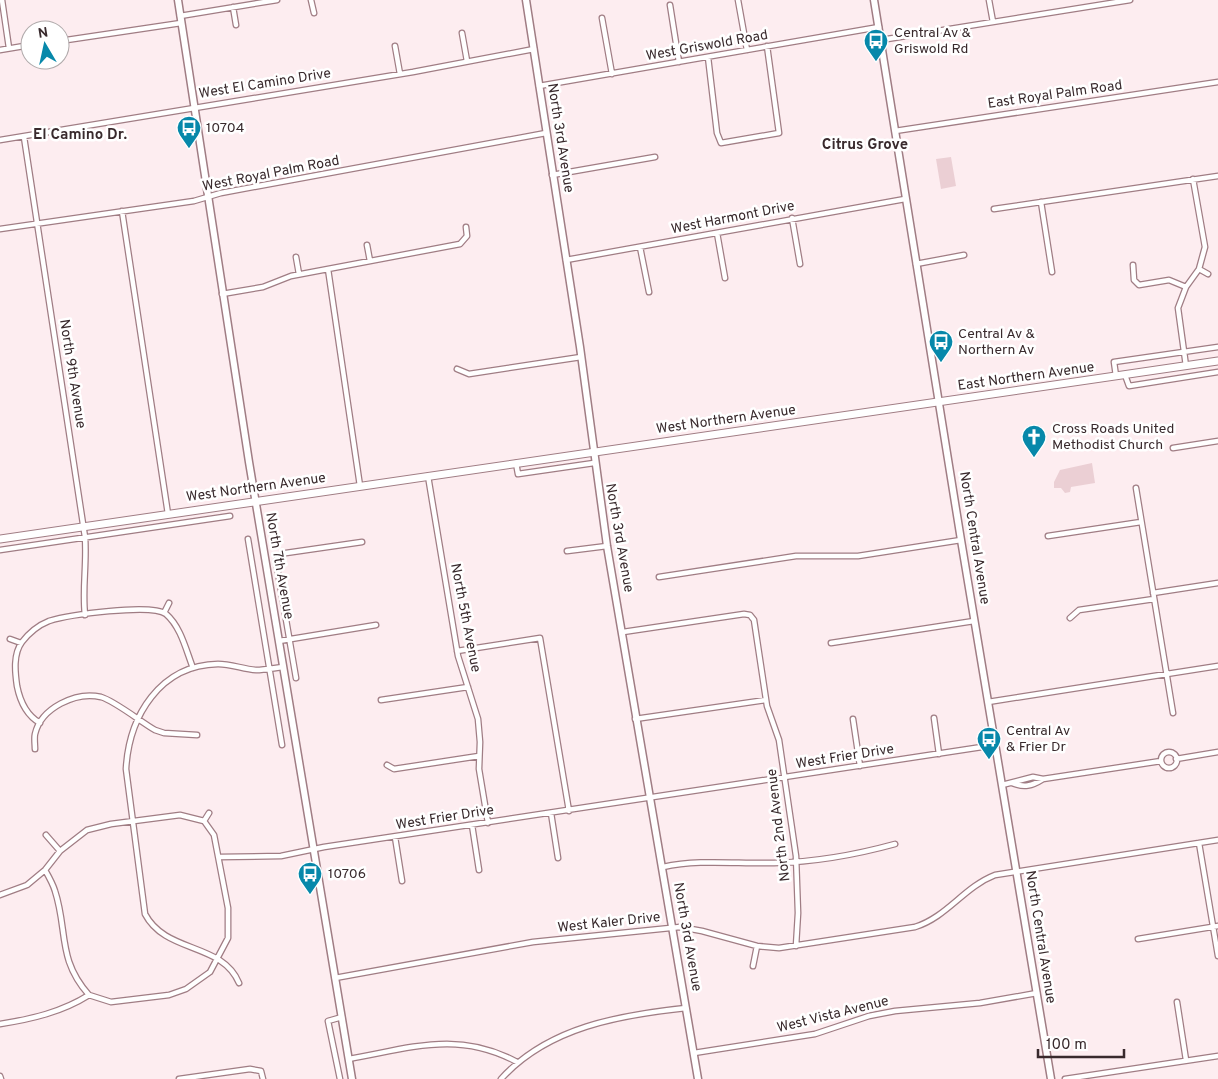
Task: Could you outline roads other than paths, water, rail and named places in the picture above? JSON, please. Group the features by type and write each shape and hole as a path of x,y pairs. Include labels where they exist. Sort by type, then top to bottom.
{"main road":[{"name":"North 7th Avenue","path":"178,0 255,501 352,1079"},
{"name":"North 3rd Avenue","path":"526,0 581,357 594,463 607,546 623,632 635,719 663,867 671,928 698,1079"},
{"name":"North Central Avenue","path":"874,0 974,620 1052,1079"},
{"name":"East Northern Avenue","path":"939,402 1218,361"},
{"name":"West Northern Avenue","path":"0,539 939,402"}],"street":[{"path":"2,0 9,48"},
{"path":"70,39 277,0"},
{"path":"311,0 314,13"},
{"path":"738,0 746,50"},
{"path":"989,0 993,22"},
{"path":"881,40 1130,0"},
{"path":"670,5 679,62"},
{"path":"233,7 236,25"},
{"path":"602,18 612,74"},
{"name":"West Griswold Road","path":"539,86 879,27"},
{"path":"462,33 467,62"},
{"path":"0,50 20,46"},
{"path":"396,46 400,74"},
{"path":"708,57 717,133 721,143 779,133 767,46"},
{"name":"West El Camino Drive","path":"0,140 400,74 534,49"},
{"name":"East Royal Palm Road","path":"895,131 1218,82"},
{"name":"West Royal Palm Road","path":"0,229 208,198 546,133"},
{"name":"North 9th Avenue","path":"24,137 84,527 87,560 83,595 85,615"},
{"path":"552,175 655,156"},
{"path":"994,209 1218,176"},
{"path":"1186,366 1178,317 1181,298 1186,287 1199,269 1205,247 1192,180"},
{"name":"West Harmont Drive","path":"566,260 792,218 905,200"},
{"path":"1041,202 1052,272"},
{"path":"122,212 168,514"},
{"path":"792,218 800,264"},
{"path":"222,294 263,287 299,274 460,244 467,236 466,227"},
{"path":"717,233 725,278"},
{"path":"367,245 370,261"},
{"path":"640,247 649,292"},
{"path":"916,264 964,255"},
{"path":"296,257 299,274"},
{"path":"1133,265 1134,280 1139,285 1169,280 1186,287"},
{"path":"328,269 360,486"},
{"path":"1199,269 1208,274"},
{"name":"East Northern Avenue","path":"1116,376 1114,362 1218,347"},
{"path":"457,369 469,374 581,357"},
{"path":"1125,375 1129,386 1218,372"},
{"path":"1173,448 1218,441"},
{"path":"516,463 518,474 594,463"},
{"name":"North 5th Avenue","path":"428,476 457,651 478,719 480,777 488,823"},
{"path":"1136,488 1173,713"},
{"name":"West Northern Avenue","path":"0,550 230,516"},
{"path":"1048,536 1141,522"},
{"name":"North 7th Avenue","path":"248,539 282,744"},
{"path":"659,576 796,556 858,556 961,540"},
{"path":"296,678 276,561 279,556 362,542"},
{"path":"567,551 607,546"},
{"path":"1152,593 1218,583"},
{"path":"1070,618 1079,610 1154,599"},
{"path":"164,613 169,603"},
{"path":"40,723 34,720 24,708 18,691 16,666 21,643 35,629 49,621 135,608 164,613 175,624 192,668"},
{"name":"North 2nd Avenue","path":"623,632 750,615 754,620 766,700 779,740 786,777 797,862 798,913 796,946"},
{"path":"831,643 974,620"},
{"path":"279,641 376,625"},
{"path":"457,651 540,638 569,811"},
{"path":"10,639 21,643"},
{"path":"239,983 232,971 218,960 198,948 163,936 148,920 141,898 126,769 130,735 143,707 161,685 192,668 218,664 255,670 283,667"},
{"path":"988,702 1218,666"},
{"path":"382,700 468,687"},
{"path":"36,749 34,734 40,723 54,707 68,700 88,696 102,697 164,733 198,736"},
{"path":"635,719 766,700"},
{"path":"934,718 939,754"},
{"path":"853,719 860,766"},
{"name":"West Frier Drive","path":"219,857 261,858 995,745"},
{"path":"1169,752 1173,753 1176,759 1175,765 1166,768 1161,761 1162,756 1169,752"},
{"path":"1176,759 1218,752"},
{"path":"387,766 394,769 479,756"},
{"path":"1002,785 1033,777 1043,779 1161,761"},
{"path":"1012,783 1021,787 1034,785 1043,779"},
{"path":"204,821 209,813"},
{"path":"551,814 558,858"},
{"path":"0,894 27,885 46,870 60,851 86,830 132,820 180,815 204,821 214,835 228,908 228,938 218,960 204,978 186,989 169,995 111,1002 89,994 71,971 64,946 55,892 46,870"},
{"path":"472,825 479,870"},
{"path":"46,836 60,851"},
{"path":"394,837 402,881"},
{"name":"West Kaler Drive","path":"335,978 533,942 671,928 702,931 757,946 796,946 915,927 934,920 969,889 986,879 1016,871 1218,840"},
{"path":"1200,843 1216,927 1218,956"},
{"path":"663,867 696,862 797,862 847,856 895,844"},
{"path":"1138,938 1216,927"},
{"path":"754,966 757,946"},
{"name":"West Vista Avenue","path":"694,1053 815,1034 869,1016 895,1011 980,1003 1037,993"},
{"path":"0,1024 65,1009 89,994"},
{"path":"1177,1002 1186,1060"},
{"path":"501,1079 517,1062 557,1038 593,1023 686,1008"},
{"path":"340,1079 328,1021 342,1017"},
{"path":"349,1058 454,1042 490,1050 517,1062"},
{"path":"1065,1079 1218,1056"},
{"path":"179,1079 250,1069 258,1070 263,1079"}],"place":[{"name":"Central Av & Griswold Rd","path":"876,62"},
{"name":"10704","path":"189,149"},
{"name":"Central Av & Northern Av","path":"941,363"},
{"name":"Cross Roads United Methodist Church","path":"1034,458"},
{"name":"Central Av & Frier Dr","path":"989,760"},
{"name":"10706","path":"310,895"}],"district":[{"name":"El Camino Dr.","path":"80,135"},
{"name":"Citrus Grove","path":"865,145"}]}
